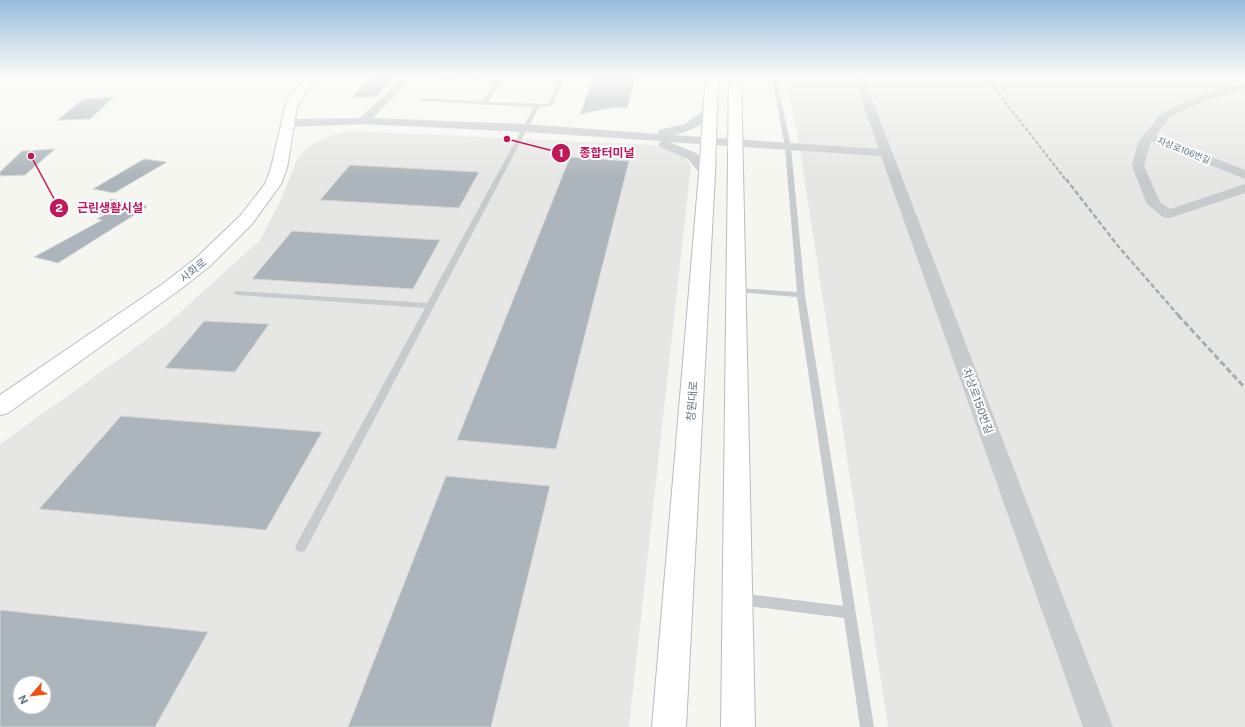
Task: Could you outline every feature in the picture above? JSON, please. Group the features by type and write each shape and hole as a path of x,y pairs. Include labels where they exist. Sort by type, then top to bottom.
{"main road":[{"name":"사화로","path":"0,407 172,287 203,262 229,238 262,201 272,184 279,168 290,110"},
{"name":"창원대로","path":"669,727 711,110"},
{"path":"735,110 738,727"}],"street":[{"path":"363,120 374,110"},
{"path":"638,137 667,133 686,128 701,120 711,110"},
{"name":"차상로150번길","path":"871,110 1098,727"},
{"path":"1149,136 1166,115 1177,110"},
{"path":"288,123 363,120 525,128 735,144 887,153"},
{"name":"차상로106번길","path":"1245,175 1149,136 1144,142 1138,166 1154,204 1168,214 1245,188"},
{"path":"638,137 680,150 692,156 707,173"}],"lane":[{"path":"301,547 535,110"},
{"path":"781,110 788,147 801,295 867,727"},
{"path":"736,290 801,295"},
{"path":"236,293 430,306"},
{"path":"737,598 850,613"}],"shaded area":[{"path":"792,110 1245,110 1245,727 888,727 799,143"},
{"path":"351,131 655,145 684,156 691,165 629,727 0,727 0,444 164,327 260,240 280,202 296,162 306,149 332,135"}],"building":[{"path":"70,110 100,110 90,119 58,120"},
{"path":"582,110 600,110 580,114"},
{"path":"55,149 25,175 0,176 0,172 22,151"},
{"path":"570,157 629,161 556,449 457,440"},
{"path":"144,159 167,162 114,193 93,189"},
{"path":"350,165 479,172 459,208 320,200"},
{"path":"111,199 131,203 135,200 137,204 147,207 58,263 34,257 102,220 97,219 104,215 92,213 94,211 91,211"},
{"path":"292,231 440,240 413,289 252,279"},
{"path":"204,321 269,324 235,372 165,368"},
{"path":"121,416 322,432 266,530 39,509"},
{"path":"446,476 550,486 491,727 348,727"},
{"path":"0,610 208,632 155,727 0,727"}],"railway":[{"path":"1011,110 1066,180"},
{"path":"1066,179 1118,246 1179,316"},
{"path":"1178,315 1245,388"}],"place":[{"name":"종합터미널","path":"507,139"},
{"name":"근린생활시설","path":"31,156"}]}
